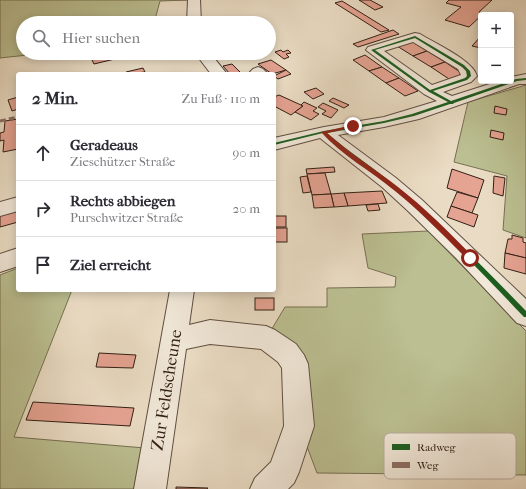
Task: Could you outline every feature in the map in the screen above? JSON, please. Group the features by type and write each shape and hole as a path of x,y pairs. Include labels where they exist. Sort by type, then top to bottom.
{"street":[{"path":"194,0 194,16"},
{"path":"430,92 466,79 469,76 468,71 463,66 415,37 373,50 430,92 452,103"},
{"path":"208,60 217,72"},
{"path":"276,142 384,122 413,115 517,80 526,79"},
{"path":"324,132 335,143 397,189 437,224 526,315"},
{"path":"0,209 16,205"},
{"path":"0,263 16,258"},
{"name":"Zur Feldscheune","path":"150,489 182,292"},
{"path":"175,340 210,332 266,338 287,354 295,364 299,426 282,472 266,489"}],"green space":[{"path":"0,0 188,0 160,1 156,16 16,16 16,56 0,58"},
{"path":"526,85 526,238 503,230 507,176 454,162 468,102"},
{"path":"428,231 526,331 526,475 516,475 516,433 384,433 384,474 317,473 300,428 299,378 267,337 285,307 327,307 327,288 395,287 396,277 368,268 362,234"},
{"path":"16,269 16,292 71,292 14,437 145,448 137,489 0,489 0,275"}],"building":[{"path":"359,0 370,0 383,7 375,10"},
{"path":"449,0 492,0 478,12 478,19 469,27 445,20 461,7 446,3"},
{"path":"342,1 389,30 381,32 335,3"},
{"path":"393,30 399,34 358,47 353,44"},
{"path":"478,39 478,47 472,46"},
{"path":"411,41 427,51 413,56 397,46"},
{"path":"281,50 283,52 288,50 291,53 286,54 289,57 284,59 276,52"},
{"path":"427,51 445,62 431,67 413,56"},
{"path":"365,55 382,67 369,71 353,60"},
{"path":"92,60 111,60 94,64"},
{"path":"271,60 286,70 276,73 269,72 258,64"},
{"path":"445,62 463,74 449,79 431,67"},
{"path":"232,64 240,72 228,72 223,66"},
{"path":"382,67 399,78 386,83 369,71"},
{"path":"143,68 145,72 126,72"},
{"path":"286,70 291,74 278,79 276,75"},
{"path":"399,78 418,91 405,96 386,83"},
{"path":"316,88 324,94 313,99 304,92"},
{"path":"279,95 303,106 291,115 276,107 276,96"},
{"path":"16,98 16,110 12,111 8,100"},
{"path":"333,98 349,105 344,108 329,101"},
{"path":"304,102 317,108 313,111 319,114 311,120 295,112 303,106 301,105"},
{"path":"323,103 338,110 331,118 322,114 326,111 318,107"},
{"path":"495,106 507,109 506,115 494,113"},
{"path":"16,119 16,149 3,152 4,140 0,141 0,133 4,132 5,121"},
{"path":"491,130 504,133 503,140 490,137"},
{"path":"334,167 335,172 307,174 306,169"},
{"path":"452,169 484,180 478,198 447,188"},
{"path":"325,173 331,194 312,195 307,174"},
{"path":"307,176 311,192 303,193 300,177"},
{"path":"494,176 505,178 503,196 493,193"},
{"path":"382,191 387,203 348,206 344,193"},
{"path":"457,192 478,198 472,213 451,206"},
{"path":"344,193 348,206 334,207 331,194"},
{"path":"331,194 334,207 314,208 312,195"},
{"path":"378,204 380,210 368,211 366,205"},
{"path":"451,206 478,215 474,227 447,217"},
{"path":"16,212 16,223 0,227 0,216"},
{"path":"276,216 286,216 286,227 276,227"},
{"path":"276,228 287,228 287,242 276,242"},
{"path":"512,235 523,238 523,242 526,243 526,258 505,253 508,239 512,239"},
{"path":"505,253 526,258 526,274 504,268"},
{"path":"255,298 274,298 274,310 255,310"},
{"path":"99,353 136,355 133,368 96,367"},
{"path":"33,402 134,408 130,426 26,420"},
{"path":"176,487 208,488 176,489"}],"marked path":[{"path":"0,121 16,117"}],"cycle path":[{"path":"430,91 466,79 469,76 468,71 463,66 415,37 373,50 430,91 452,103"},
{"path":"276,144 324,132 384,122 413,115 517,80 526,79"},
{"path":"324,132 415,205 526,315"}],"route":[{"path":"353,126 324,132 335,143 397,189 437,224 470,258"}]}
